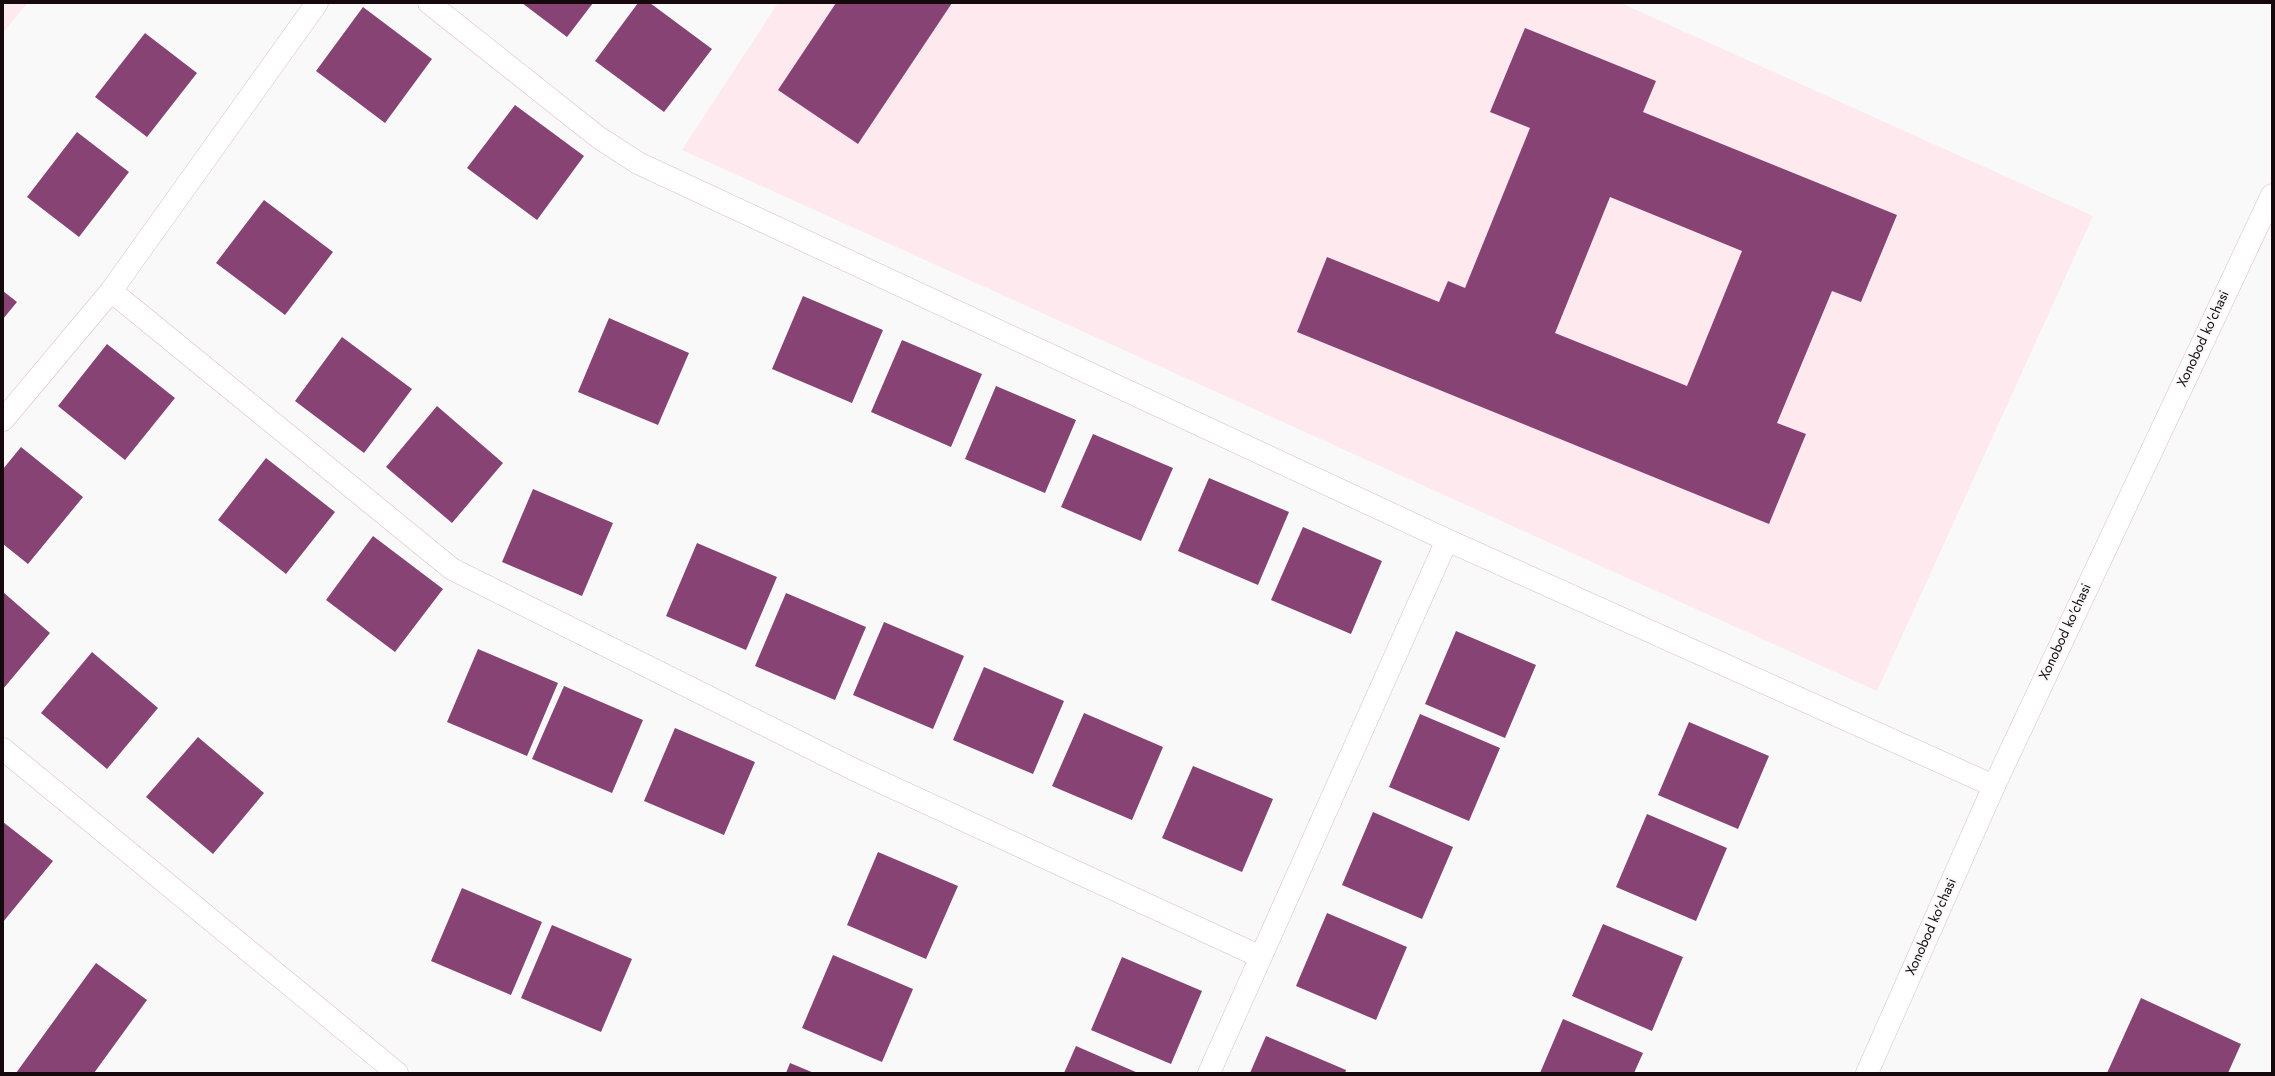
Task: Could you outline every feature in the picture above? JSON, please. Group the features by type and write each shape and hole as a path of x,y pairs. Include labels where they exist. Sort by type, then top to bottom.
{"street":[{"path":"3,420 111,291 317,3"},
{"path":"429,3 598,137 638,163 1447,540 1994,786"},
{"name":"Xonobod ko'chasi","path":"1867,1073 1994,786 2272,195"},
{"path":"111,291 452,569 857,771 1262,957"},
{"path":"1210,1073 1447,540"},
{"path":"3,749 397,1073"}],"shaded area":[{"path":"3,3 27,3 3,33"},
{"path":"778,3 1621,3 2093,216 1877,691 682,150"}],"building":[{"path":"522,3 593,3 567,37"},
{"path":"638,3 650,3 712,49 664,112 595,61"},
{"path":"836,3 952,3 858,144 778,90"},
{"path":"363,7 432,59 385,123 316,71"},
{"path":"1525,28 1656,81 1643,112 1897,215 1861,302 1832,291 1777,423 1806,434 1769,524 1297,332 1327,257 1439,302 1448,281 1465,288 1530,128 1490,112","holes":["1610,197 1742,251 1687,386 1555,333"]},
{"path":"145,33 197,73 147,137 95,97"},
{"path":"515,105 584,156 537,220 467,168"},
{"path":"77,132 129,172 79,237 27,197"},
{"path":"264,200 333,252 285,315 216,263"},
{"path":"3,291 17,302 3,319"},
{"path":"803,296 883,330 852,403 772,369"},
{"path":"609,318 689,353 658,425 578,392"},
{"path":"342,337 412,389 364,453 295,401"},
{"path":"902,340 982,374 951,447 871,412"},
{"path":"107,344 175,398 125,460 58,406"},
{"path":"996,386 1076,420 1045,493 965,459"},
{"path":"437,406 503,463 452,523 386,467"},
{"path":"1093,434 1173,468 1141,541 1061,507"},
{"path":"21,447 83,497 28,564 3,544 3,469"},
{"path":"266,458 335,512 286,574 218,520"},
{"path":"1209,478 1289,512 1258,585 1178,551"},
{"path":"533,489 613,523 582,596 502,562"},
{"path":"1303,527 1382,561 1351,634 1271,600"},
{"path":"373,536 443,589 395,652 326,600"},
{"path":"697,543 777,577 746,650 666,616"},
{"path":"3,592 50,633 3,689"},
{"path":"786,593 866,627 835,700 755,666"},
{"path":"884,622 964,656 933,729 853,695"},
{"path":"1456,631 1536,665 1505,738 1425,704"},
{"path":"478,649 558,683 527,756 447,722"},
{"path":"92,652 158,708 107,769 41,713"},
{"path":"984,667 1064,701 1033,774 953,740"},
{"path":"564,686 643,720 612,793 532,759"},
{"path":"1084,713 1163,747 1132,820 1052,786"},
{"path":"1420,714 1500,748 1469,821 1389,787"},
{"path":"1689,722 1769,756 1738,829 1658,795"},
{"path":"675,728 755,762 724,835 644,801"},
{"path":"198,737 264,793 213,854 146,797"},
{"path":"1193,766 1273,799 1242,872 1162,838"},
{"path":"1373,812 1453,847 1422,919 1342,885"},
{"path":"1647,814 1727,848 1696,921 1616,887"},
{"path":"3,822 53,861 3,922"},
{"path":"878,852 958,886 926,959 847,925"},
{"path":"462,888 542,922 511,995 431,961"},
{"path":"1327,913 1407,947 1376,1020 1296,986"},
{"path":"1603,924 1683,957 1652,1031 1572,996"},
{"path":"552,925 632,959 601,1032 521,998"},
{"path":"833,955 913,989 882,1062 802,1028"},
{"path":"1122,957 1202,991 1171,1064 1091,1030"},
{"path":"96,963 147,1000 94,1073 16,1073"},
{"path":"2141,998 2241,1044 2228,1073 2107,1073"},
{"path":"1563,1019 1643,1053 1634,1073 1540,1073"},
{"path":"1266,1036 1346,1070 1345,1073 1250,1073"},
{"path":"1076,1046 1138,1073 1064,1073"},
{"path":"790,1063 814,1073 786,1073"}]}
